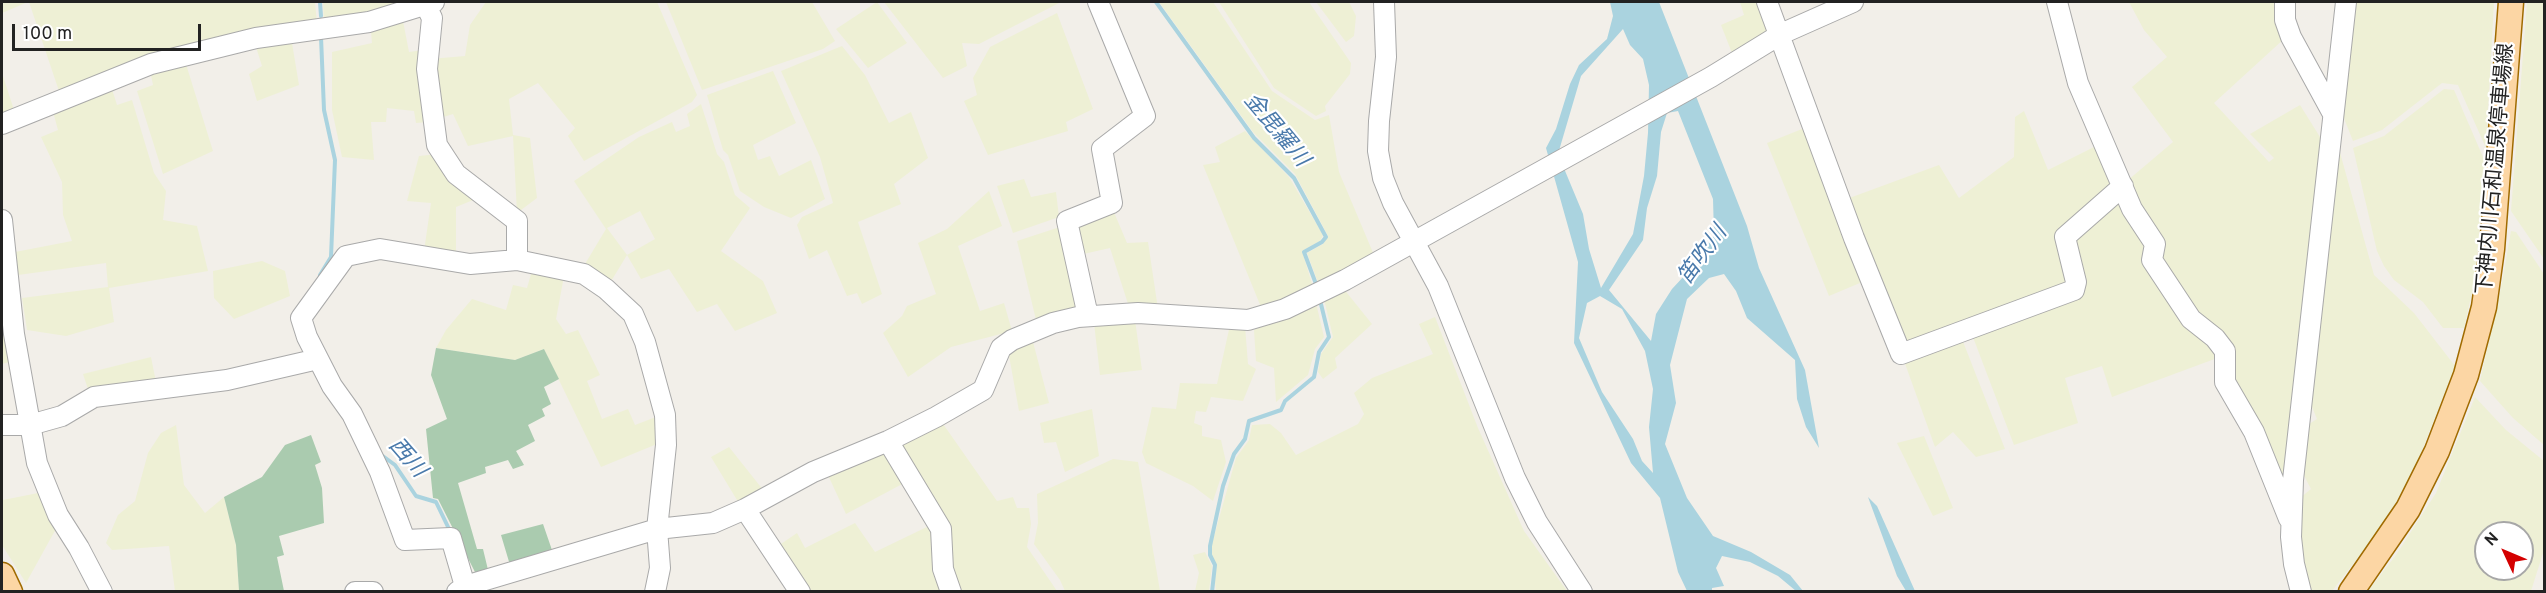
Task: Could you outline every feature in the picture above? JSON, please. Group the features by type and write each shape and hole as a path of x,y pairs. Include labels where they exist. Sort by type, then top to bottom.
{"main road":[{"name":"下神内川石和温泉停車場線","path":"2351,591 2408,509 2437,451 2466,375 2484,307 2492,249 2511,2"},
{"path":"2,575 10,591"}],"street":[{"path":"1088,316 1067,221 1112,203 1102,149 1145,116 1098,2"},
{"path":"1383,2 1386,48 1378,150 1389,195 1438,286 1515,478 1538,522 1582,591"},
{"path":"1767,2 1781,34 1854,238 1901,354 2074,290 2076,282 2065,237 2124,186"},
{"path":"655,591 660,568 657,529 666,445 665,415 645,342 633,314 606,289 584,274 518,260 470,264 380,249 346,256 301,318 318,359 380,472 405,540 451,538 461,589 657,529 713,523 745,509 813,472 888,441 983,390 1001,348 1012,340 1053,323 1088,316 1138,313 1248,320 1285,309 1345,280 1711,77 1781,34 1853,2"},
{"path":"2056,2 2078,83 2132,209 2155,244 2152,260 2163,281 2191,319 2215,338 2224,351 2225,382 2254,432 2291,525"},
{"path":"2285,2 2285,20 2291,37 2333,114"},
{"path":"2301,591 2294,564 2291,525 2298,426 2346,2"},
{"path":"2,124 151,64 256,38 369,22 428,3 432,18 427,69 437,145 456,174 517,221 518,260"},
{"path":"2,220 14,334 30,426 45,489 102,591"},
{"path":"2,424 30,426 62,416 94,397 227,380 318,359"},
{"path":"888,441 941,530 943,569 951,591"},
{"path":"745,509 800,591"},
{"path":"355,591 374,591"}],"green space":[{"path":"2,2 28,2 2,13"},
{"path":"29,2 315,2 317,23 60,94"},
{"path":"323,2 413,2 324,23"},
{"path":"486,2 657,2 697,95 692,102 584,161 568,136 575,128 538,83 509,99 513,135 530,138 537,198 517,213 513,136 468,146 453,114 437,119 430,59 465,56 470,25"},
{"path":"666,2 812,2 835,41 823,49 702,90"},
{"path":"877,2 907,43 868,68 836,29"},
{"path":"884,2 1061,2 979,44 962,43 967,66 943,78"},
{"path":"1159,2 1213,2 1272,91 1315,120 1329,115 1339,172 1374,255 1319,285 1307,253 1323,244 1328,236 1295,174 1253,132"},
{"path":"1219,2 1309,2 1351,63 1350,74 1325,106 1326,111 1316,116 1274,88"},
{"path":"1316,2 1349,2 1356,16 1354,36 1346,42"},
{"path":"1740,2 1761,2 1771,30 1732,53 1721,25 1744,15"},
{"path":"2129,2 2280,2 2285,38 2214,103 2269,162 2274,158 2250,134 2300,105 2325,145 2286,498 2229,380 2228,350 2192,315 2157,262 2127,181 2173,142 2132,87 2167,57 2144,30"},
{"path":"2351,2 2494,2 2486,148 2458,85 2442,83 2382,130 2353,141 2338,103"},
{"path":"2527,2 2544,2 2544,259 2511,211"},
{"path":"1057,13 1093,109 1066,122 1068,131 988,155 964,101 977,95 973,78 990,47"},
{"path":"403,21 409,52 423,50 428,122 416,123 414,111 387,108 386,122 371,122 374,160 342,157 332,110 332,52 372,43 371,31"},
{"path":"291,37 299,85 257,101 249,74 262,66 255,44"},
{"path":"842,46 865,75 889,123 911,112 928,158 894,184 901,204 858,222 882,294 862,304 857,293 847,296 827,250 809,259 797,225 802,217 833,203 820,157 781,71"},
{"path":"185,61 213,151 163,174 137,91 153,85 150,70"},
{"path":"773,71 796,123 753,145 758,160 770,156 779,176 811,160 825,199 791,218 764,207 740,191 728,155 723,150 707,95"},
{"path":"2,73 14,110 2,115"},
{"path":"111,86 117,105 132,100 154,173 166,191 163,220 197,226 208,271 109,288 114,322 66,336 27,330 22,298 108,287 106,263 18,275 15,252 72,241 63,215 62,182 41,137 58,130 52,108"},
{"path":"2444,89 2454,90 2486,164 2475,279 2464,328 2443,328 2423,302 2394,280 2384,266 2377,251 2353,148 2384,136"},
{"path":"701,104 717,154 724,162 735,195 750,208 721,251 763,281 777,313 735,331 717,304 697,312 669,269 641,279 627,255 610,283 582,269 606,229 574,181 639,137 672,122 676,132 690,126 687,114","holes":["640,211 655,239 627,255 607,228"]},
{"path":"2024,111 2048,170 2100,144 2118,185 2060,238 2072,283 1903,350 1844,200 1939,165 1959,198 2014,157 2015,117"},
{"path":"1807,127 1867,280 1829,296 1767,143"},
{"path":"1245,131 1289,177 1323,235 1320,241 1302,251 1313,287 1263,312 1203,165 1220,162 1215,147"},
{"path":"2339,149 2374,275 2414,313 2455,366 2414,471 2381,528 2332,591 2306,591 2295,502 2311,489 2298,464 2304,427 2317,419 2305,390"},
{"path":"439,154 478,198 456,207 456,256 424,251 431,203 407,201 419,156"},
{"path":"1024,179 1031,197 1056,192 1059,217 1013,233 997,186"},
{"path":"989,191 1002,226 958,246 980,311 1004,303 1012,331 951,347 908,377 883,333 902,316 907,306 936,294 918,243 947,229"},
{"path":"2120,194 2220,357 2112,397 2102,366 2065,378 2078,423 2014,445 1971,332 2078,292 2070,238"},
{"path":"1113,210 1127,243 1148,242 1158,309 1130,310 1110,248 1079,255 1074,224"},
{"path":"1060,227 1082,310 1037,324 1017,241"},
{"path":"2511,231 2516,232 2544,274 2544,445 2513,418 2480,381"},
{"path":"262,261 285,271 290,296 234,319 214,298 213,271"},
{"path":"2,267 13,361 2,364"},
{"path":"533,267 564,276 556,319 566,334 578,330 600,375 587,381 602,419 628,409 635,425 661,415 657,444 601,467 544,349 515,360 436,348 446,330 472,299 506,310 513,285 527,288"},
{"path":"1343,288 1372,324 1335,358 1337,368 1323,379 1318,372 1321,354 1333,337 1324,299"},
{"path":"1316,303 1324,337 1315,349 1308,375 1276,402 1274,368 1256,361 1254,330"},
{"path":"1435,317 1478,428 1524,531 1567,591 1216,591 1211,547 1236,458 1249,440 1252,425 1270,424 1281,433 1296,455 1358,424 1364,414 1354,393 1372,378 1433,354 1419,324"},
{"path":"1135,320 1142,370 1100,375 1094,323"},
{"path":"1230,325 1245,326 1248,364 1256,369 1243,401 1211,397 1206,412 1196,411 1194,423 1202,426 1202,436 1221,440 1226,462 1213,501 1193,486 1146,463 1142,452 1152,407 1176,409 1180,383 1217,384"},
{"path":"1032,338 1049,403 1019,411 1008,350"},
{"path":"1962,339 2005,449 1976,457 1953,432 1935,447 1903,358"},
{"path":"436,348 515,360 544,349 559,379 544,387 551,404 542,409 545,416 528,425 535,441 516,451 524,465 513,469 508,460 485,467 486,473 458,483 477,549 483,549 489,574 477,576 438,499 433,498 426,429 447,419 431,375"},
{"path":"151,357 157,387 90,395 83,374"},
{"path":"2475,397 2506,430 2544,461 2544,550 2531,591 2368,591 2396,555 2436,493"},
{"path":"1092,409 1099,456 1065,472 1056,442 1044,443 1040,423"},
{"path":"941,421 997,501 1013,497 1017,508 1029,508 1031,524 1027,547 1057,591 956,591 894,443"},
{"path":"176,425 184,485 205,513 224,497 236,545 239,591 175,591 169,546 112,550 106,543 118,515 135,501 148,453 161,433"},
{"path":"311,435 321,462 315,465 322,488 324,523 279,536 284,555 277,557 284,591 239,591 236,545 224,497 262,477 285,445"},
{"path":"1924,436 1953,508 1933,516 1897,443"},
{"path":"729,447 764,491 740,505 711,457"},
{"path":"886,447 906,482 846,514 827,473"},
{"path":"1113,459 1138,462 1160,591 1065,591 1060,580 1034,544 1038,523 1037,494"},
{"path":"38,493 57,527 26,583 2,545 3,500"},
{"path":"855,523 875,552 933,524 944,591 805,591 775,548 797,533 805,548"},
{"path":"543,524 553,553 510,565 501,535"},
{"path":"1205,552 1212,566 1209,591 1195,591 1199,573 1193,555"}],"water":[{"name":"笛吹川","path":"1610,2 1659,2 1747,226 1759,268 1805,370 1819,448 1806,427 1797,399 1795,360 1747,318 1736,291 1724,274 1709,278 1687,299 1670,365 1676,403 1665,444 1687,498 1713,536 1751,552 1790,575 1803,591 1796,591 1778,576 1750,562 1722,556 1716,568 1724,586 1712,588 1712,591 1687,591 1678,572 1660,498 1631,463 1574,343 1578,262 1546,148 1556,129 1570,84 1579,65 1607,39 1613,16","holes":["1623,29 1630,45 1643,59 1649,85 1648,133 1644,176 1633,234 1601,288 1589,249 1583,214 1558,154 1581,76","1678,111 1713,199 1714,235 1698,261 1672,289 1656,314 1651,341 1609,290 1643,240 1647,208 1657,176 1661,132 1667,113","1600,296 1622,309 1645,351 1653,389 1649,427 1653,473 1642,461 1633,439 1602,392 1579,338 1587,303"]},
{"path":"1868,497 1877,506 1915,591 1906,591 1897,576"}],"waterway":[{"name":"西川","path":"320,2 321,16"},
{"name":"金毘羅川","path":"1156,2 1254,138 1294,178 1326,237 1322,242 1304,252 1316,284"},
{"name":"西川","path":"320,275 331,257 335,160 324,110 321,37"},
{"name":"金毘羅川","path":"1212,592 1215,565 1210,555 1210,546 1223,486 1234,454 1245,439 1249,421 1281,410 1285,401 1314,377 1319,352 1329,337 1320,300"},
{"name":"西川","path":"380,454 395,465 416,496 436,502 450,531"}]}
